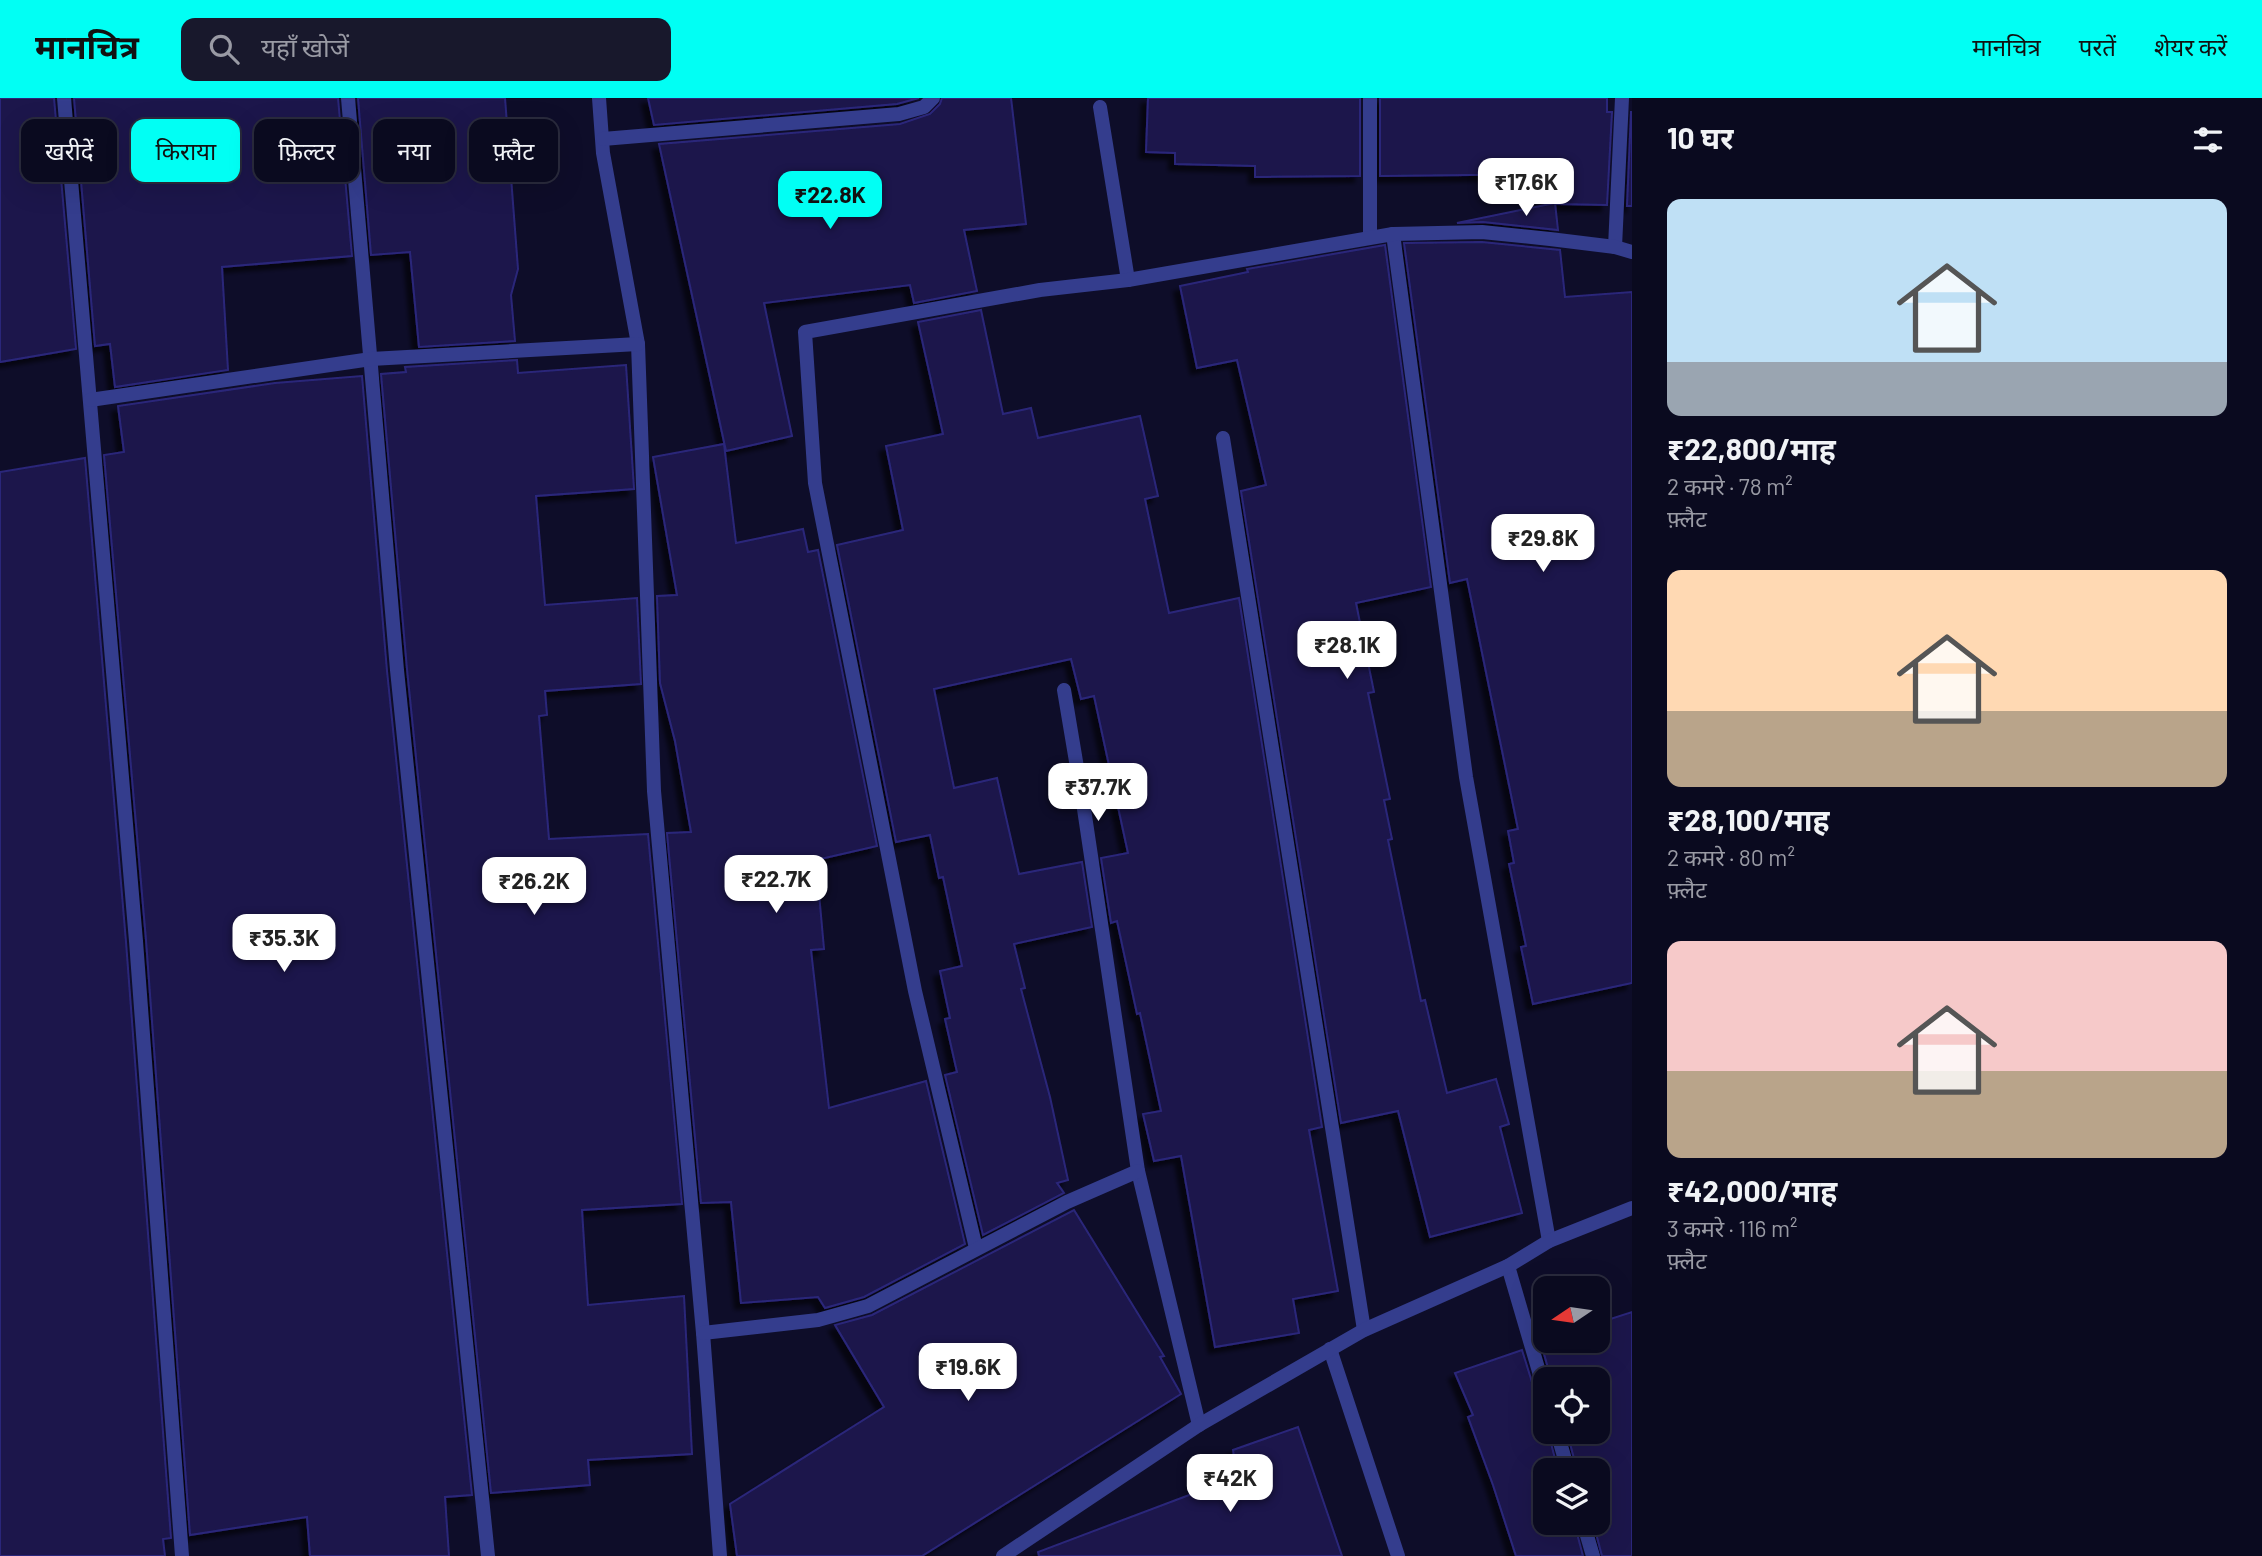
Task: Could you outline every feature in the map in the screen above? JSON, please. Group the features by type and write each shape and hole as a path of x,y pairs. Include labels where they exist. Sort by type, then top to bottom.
{"street":[{"path":"64,98 135,927 182,1556"},
{"path":"348,98 397,670 488,1556"},
{"path":"599,98 604,153 638,344 654,792 703,1334 720,1556"},
{"path":"603,139 899,114 924,107 933,98"},
{"path":"1370,98 1370,236"},
{"path":"1615,247 1622,98"},
{"path":"1100,107 1128,280"},
{"path":"976,1248 915,991 815,483 805,332 1040,290 1128,280 1370,236 1482,232 1615,247 1632,252"},
{"path":"1393,234 1466,778 1549,1241"},
{"path":"90,400 371,359 638,344"},
{"path":"1223,438 1364,1329"},
{"path":"1064,690 1138,1171 1199,1425"},
{"path":"703,1334 818,1320 868,1306 1067,1202 1138,1171"},
{"path":"1003,1556 1199,1425 1364,1329 1508,1266 1549,1241 1632,1208"},
{"path":"1508,1266 1538,1367"},
{"path":"1330,1349 1398,1556"},
{"path":"1587,1535 1593,1556"}],"building":[{"path":"0,98 54,98 56,119 21,119 21,182 61,182 76,349 0,362"},
{"path":"74,98 338,98 340,119 254,119 254,182 345,182 352,256 222,267 228,370 115,387 110,344 95,346 81,182 117,182 117,119 76,119"},
{"path":"358,98 505,98 507,119 469,119 469,182 511,182 518,269 511,295 515,341 419,347 410,252 371,255"},
{"path":"648,98 919,98 897,104 654,125"},
{"path":"942,98 1011,98 1026,224 964,230 977,291 914,303 910,285 764,303 792,436 726,451 659,144 900,124 930,114"},
{"path":"1148,98 1360,98 1360,176 1255,177 1255,166 1175,164 1175,153 1146,152"},
{"path":"1380,98 1607,98 1607,112 1612,112 1607,205 1557,204 1553,174 1380,176"},
{"path":"1631,112 1632,206 1627,206"},
{"path":"1555,203 1558,230 1483,222 1457,223"},
{"path":"1482,242 1560,250 1565,297 1632,292 1632,983 1533,1004 1521,947 1526,946 1509,864 1514,863 1508,831 1518,829 1467,579 1450,583 1404,243"},
{"path":"1385,245 1431,587 1356,603 1374,692 1368,693 1390,799 1384,800 1392,839 1388,840 1421,1001 1425,1000 1447,1093 1496,1079 1509,1124 1500,1127 1522,1213 1430,1237 1398,1111 1341,1123 1241,491 1266,485 1237,360 1197,368 1180,286 1248,272 1247,269"},
{"path":"981,310 1003,414 1031,408 1038,438 1140,416 1158,496 1145,499 1169,613 1239,598 1322,1127 1309,1130 1338,1291 1293,1299 1299,1333 1215,1347 1181,1156 1154,1161 1143,1114 1161,1111 1117,921 1111,923 1101,858 1128,853 1094,696 1081,699 1071,659 934,689 954,788 997,778 1019,874 1082,862 1092,927 1014,944 1025,988 1021,989 1050,1097 1068,1180 1057,1183 1064,1193 983,1235 945,1075 957,1072 945,1019 950,1018 940,971 962,966 943,877 939,878 930,835 896,842 837,545 903,530 886,446 943,434 918,322"},
{"path":"517,360 518,373 626,365 634,489 536,496 545,605 637,598 641,684 545,691 547,715 539,716 549,839 648,834 682,1204 582,1210 588,1305 684,1296 692,1454 588,1460 590,1485 491,1493 407,669 381,374 406,372 405,367"},
{"path":"362,376 387,671 472,1495 445,1497 449,1556 310,1556 307,1517 190,1535 146,940 104,455 124,452 118,406 275,383"},
{"path":"724,444 736,543 803,529 808,552 818,550 877,846 816,860 824,949 811,950 829,1108 926,1081 965,1244 864,1297 825,1308 818,1297 741,1303 731,1202 701,1203 667,833 691,832 675,741 660,683 657,596 677,595 653,457"},
{"path":"85,458 126,942 171,1538 163,1539 165,1556 0,1556 0,472"},
{"path":"1074,1210 1164,1356 1160,1357 1181,1394 922,1556 737,1556 730,1504 884,1407 835,1325 872,1315"},
{"path":"1632,1312 1632,1556 1602,1556 1596,1535 1610,1535 1610,1458 1574,1458 1570,1444 1610,1444 1610,1367 1548,1367 1544,1353 1610,1353 1610,1319"},
{"path":"1522,1350 1533,1385 1533,1444 1551,1444 1555,1458 1533,1458 1533,1535 1577,1535 1583,1556 1516,1556 1468,1417 1473,1415 1455,1373"},
{"path":"1298,1427 1342,1556 1039,1556 1038,1552 1237,1477 1233,1450"}]}
